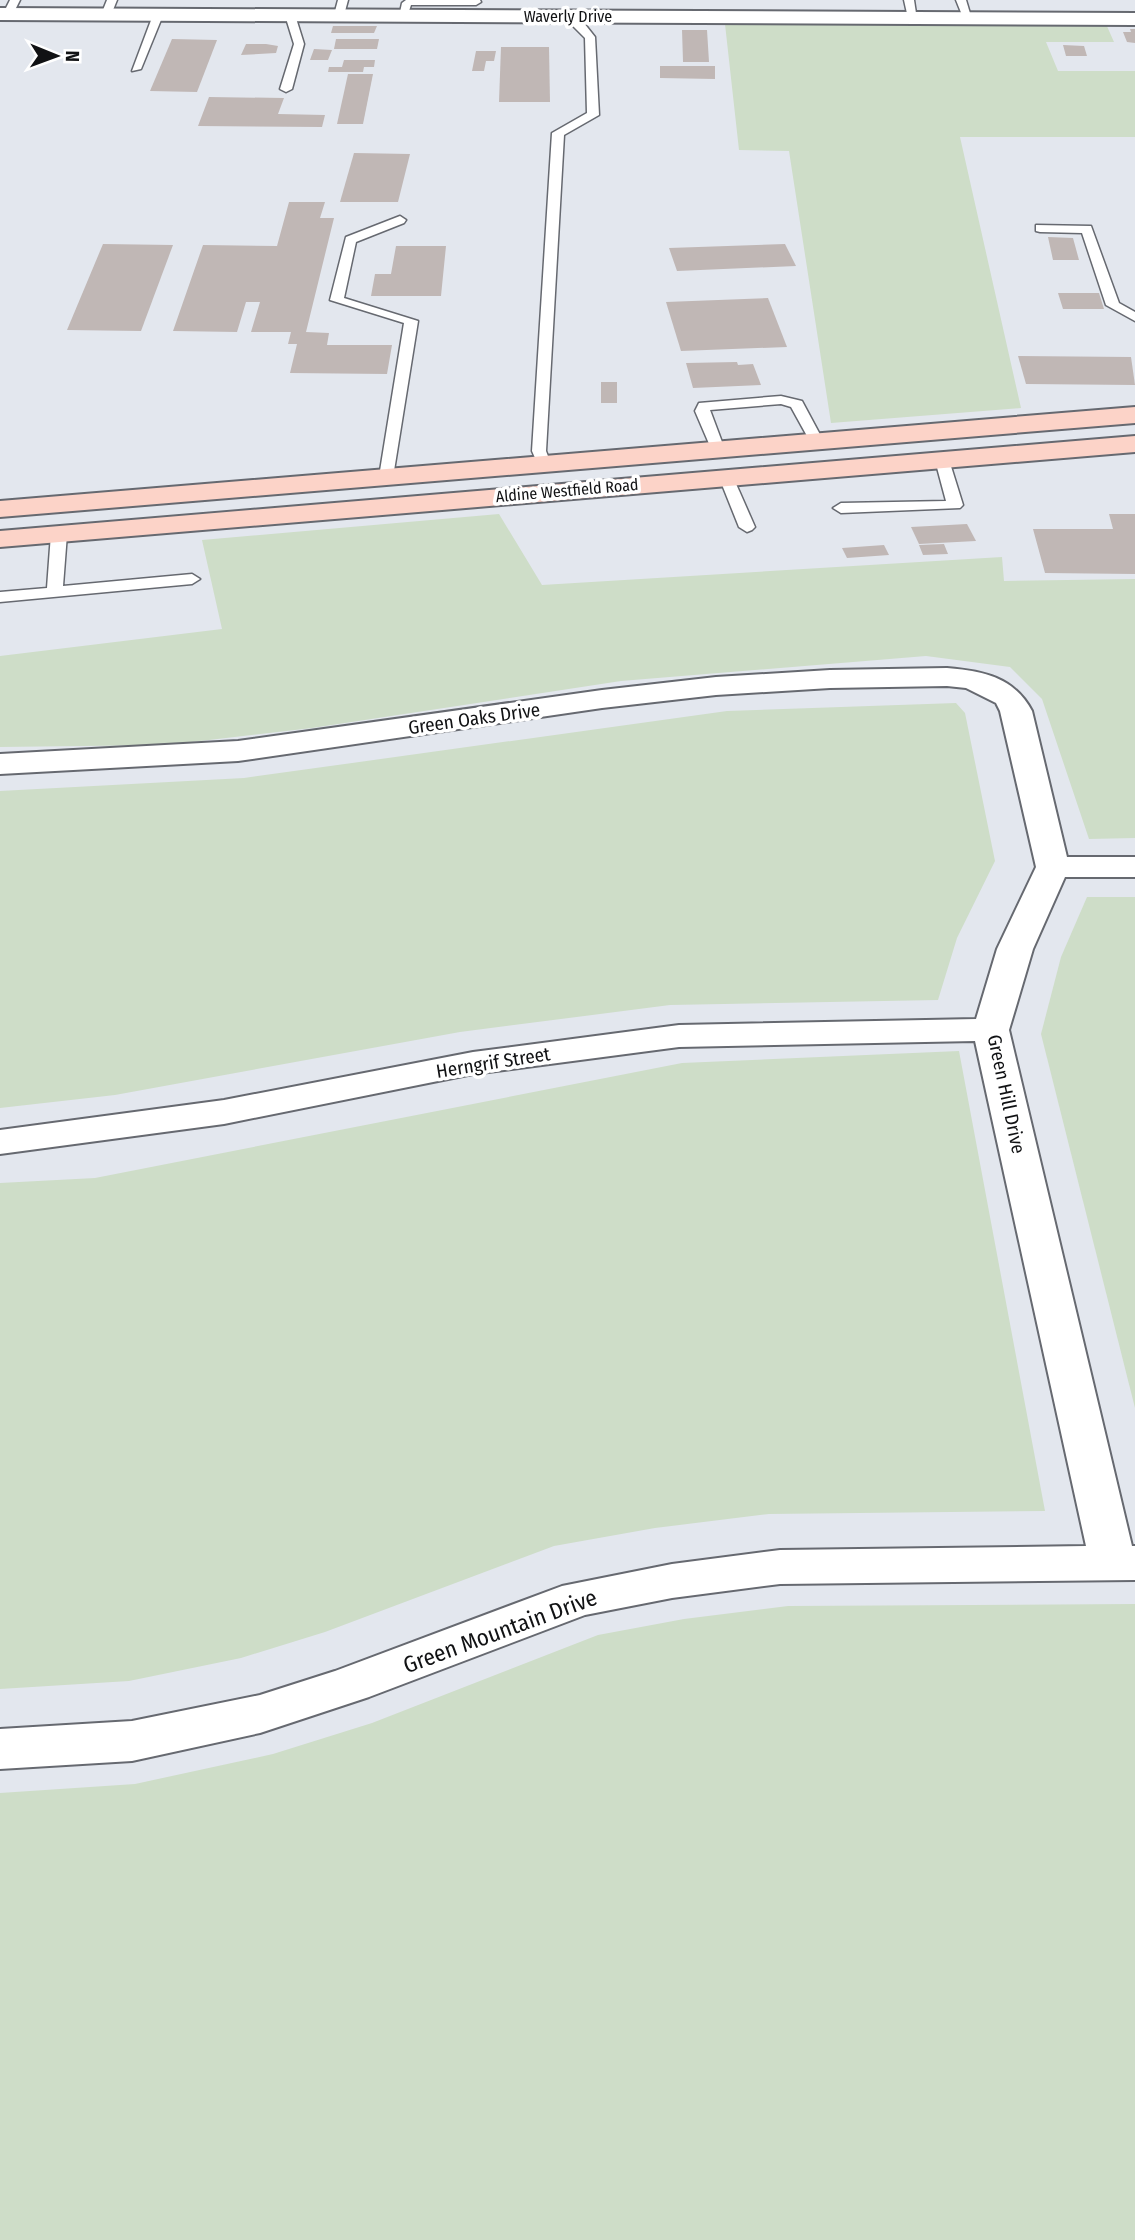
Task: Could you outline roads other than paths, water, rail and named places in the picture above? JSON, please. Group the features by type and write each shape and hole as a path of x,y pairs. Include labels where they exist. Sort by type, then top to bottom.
{"main road":[{"name":"Aldine Westfield Road","path":"0,509 1135,415"},
{"name":"Aldine Westfield Road","path":"0,539 1135,444"},
{"path":"422,474 431,501"}],"street":[{"name":"Waverly Drive","path":"8,10 109,8 158,15 290,15 341,8 403,16 476,6 576,16 965,9 1135,19"},
{"name":"Green Oaks Drive","path":"0,764 238,751 716,686 947,677 988,684 1009,697 1016,711 1053,867"},
{"path":"1053,867 1135,867"},
{"name":"Green Hill Drive","path":"1053,867 1015,949 991,1030 1124,1563"},
{"name":"Herngrif Street","path":"0,1142 224,1112 473,1063 679,1036 991,1030"},
{"name":"Green Mountain Drive","path":"0,1749 132,1741 260,1714 352,1684 579,1598 672,1581 780,1567 1124,1563"}],"lane":[{"path":"136,69 158,15"},
{"path":"286,89 299,44 290,15"},
{"path":"544,464 539,450 558,133 593,116 590,37 577,25 576,16"},
{"path":"386,477 411,321 337,300 350,240 400,220"},
{"path":"1040,228 1087,229 1113,305 1135,317"},
{"path":"718,450 702,411 704,406 781,400 797,404 817,442"},
{"path":"841,508 955,505 942,460"},
{"path":"726,477 747,527"},
{"path":"55,592 58,534"},
{"path":"0,597 192,579"}]}
